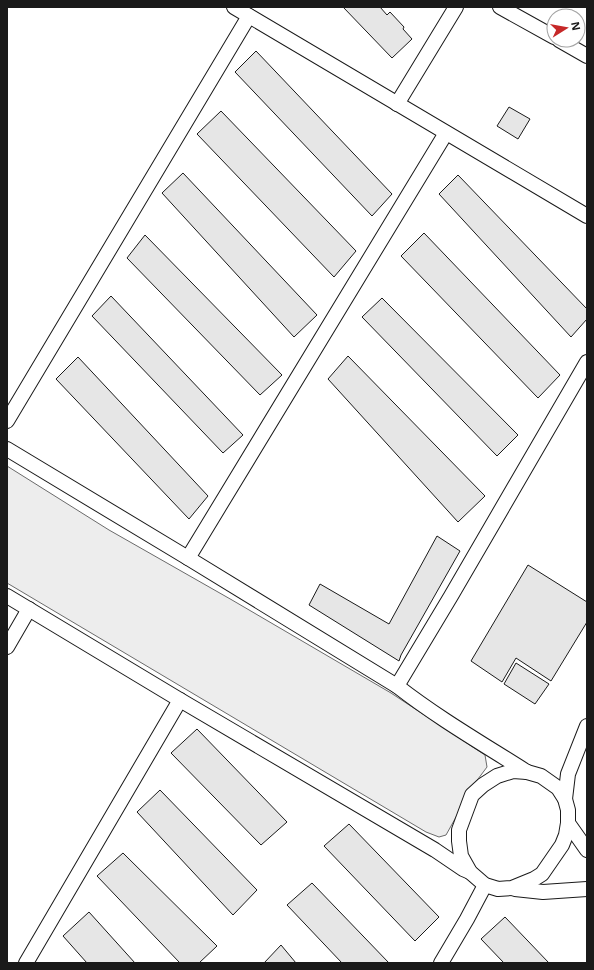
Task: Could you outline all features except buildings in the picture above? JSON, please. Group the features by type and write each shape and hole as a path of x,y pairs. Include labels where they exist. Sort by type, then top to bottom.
{"street":[{"path":"234,7 587,216"},
{"path":"397,104 456,7"},
{"path":"500,7 546,33"},
{"path":"7,421 249,16"},
{"path":"573,48 587,56"},
{"path":"188,558 446,133"},
{"path":"397,686 587,362"},
{"path":"7,449 397,686 452,725 527,772"},
{"path":"7,596 435,850 462,869 470,872"},
{"path":"7,647 29,609"},
{"path":"26,963 180,700"},
{"path":"565,799 568,774 587,726"},
{"path":"512,888 534,880 542,874 562,846 568,823 568,810 565,799 558,788 541,776 527,772 513,771 497,776 472,795 459,830 461,856 470,872 485,885 498,889 512,888 543,892 587,889"},
{"path":"568,823 587,850"},
{"path":"441,963 485,885"}],"shaded area":[{"path":"7,466 109,530 391,693 485,755 487,767 475,783 446,835 439,837 426,832 7,583"}]}
